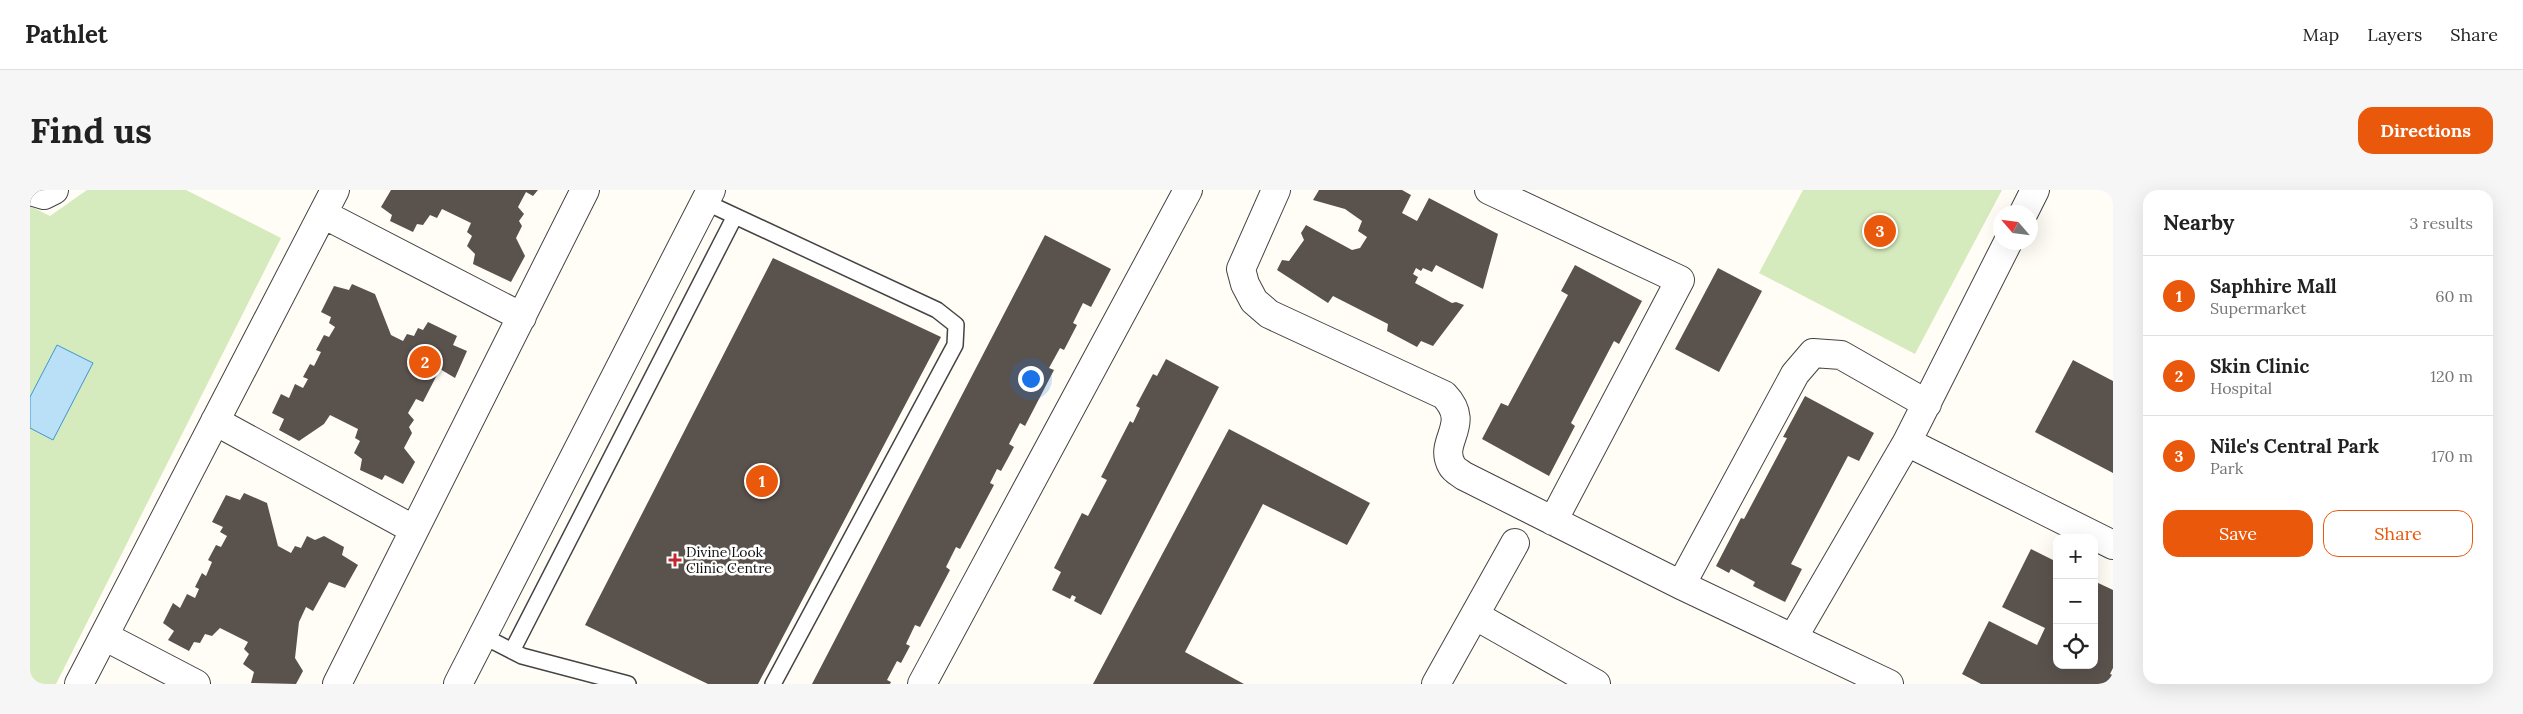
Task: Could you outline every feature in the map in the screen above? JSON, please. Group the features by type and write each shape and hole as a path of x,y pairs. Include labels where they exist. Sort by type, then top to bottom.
{"street":[{"path":"30,191 44,195 54,190"},
{"path":"80,684 335,190"},
{"path":"337,684 413,529 585,190"},
{"path":"922,684 1188,190"},
{"path":"1276,190 1242,268 1245,284 1254,301 1269,314 1444,395 1454,405 1457,418 1448,452 1452,466 1464,476 1681,585 1889,684"},
{"path":"1489,190 1680,280 1553,521"},
{"path":"2028,205 2035,190"},
{"path":"458,684 708,196"},
{"path":"322,214 522,317"},
{"path":"1793,638 1907,442 2004,250"},
{"path":"1681,585 1795,374 1813,353 1841,355 1927,404"},
{"path":"215,421 413,529"},
{"path":"1907,442 2113,545"},
{"path":"1436,684 1476,616 1515,543"},
{"path":"1476,616 1596,684"},
{"path":"104,636 196,684"}],"lane":[{"path":"708,196 735,216 937,310 956,325 955,345 773,684"},
{"path":"512,651 735,216"},
{"path":"483,636 522,656 628,684"}],"green space":[{"path":"87,190 186,190 281,238 56,684 30,684 30,206 50,216"},
{"path":"1803,190 2002,190 1915,354 1759,273"}],"water":[{"path":"57,345 93,363 53,440 30,428 30,397"}],"building":[{"path":"391,190 538,190 533,196 526,192 518,207 524,214 519,221 522,226 516,238 525,256 511,282 473,264 475,254 467,246 472,236 467,232 471,223 442,209 437,218 430,215 423,225 417,224 413,232 390,221 392,215 381,207"},
{"path":"1319,190 1402,190 1411,195 1402,213 1417,221 1429,198 1498,234 1483,289 1436,265 1432,272 1423,268 1421,271 1416,268 1413,274 1418,277 1415,283 1452,303 1456,302 1464,305 1433,346 1421,341 1417,347 1387,331 1388,324 1333,296 1328,303 1277,270 1282,260 1289,261 1304,240 1301,233 1306,225 1352,250 1360,248 1367,237 1358,231 1362,221 1345,209 1313,200"},
{"path":"1045,235 1111,269 1091,307 1083,303 1073,323 1077,325 1064,350 1060,348 1049,368 1054,370 1025,426 1020,423 1009,444 1014,447 1001,471 997,469 990,483 994,485 960,549 956,547 946,567 950,570 920,627 915,625 906,644 910,646 901,663 897,661 887,680 891,682 890,684 812,684"},
{"path":"773,258 941,337 758,684 708,684 585,625"},
{"path":"1575,265 1642,301 1619,344 1614,341 1571,423 1575,426 1549,476 1482,439 1501,403 1508,406 1568,295 1561,291"},
{"path":"1718,268 1762,291 1719,372 1675,349"},
{"path":"352,284 375,294 391,335 403,341 407,334 414,336 418,328 423,330 428,322 457,336 453,345 467,351 455,378 440,369 423,402 416,399 408,413 414,420 409,427 412,433 404,448 415,462 403,484 385,475 382,480 360,470 362,459 354,453 360,441 355,438 358,429 330,415 324,424 299,441 279,430 284,419 272,413 281,394 289,398 295,384 303,388 308,379 303,377 310,364 314,366 321,352 316,350 324,335 329,337 335,327 329,323 331,317 321,312 334,286 349,290"},
{"path":"1166,359 1219,387 1101,615 1074,601 1076,597 1072,595 1070,599 1052,590 1061,572 1054,568 1082,513 1088,516 1107,480 1101,477 1130,421 1133,423 1140,408 1136,406 1153,374 1157,376"},
{"path":"2073,360 2113,381 2113,473 2035,432"},
{"path":"1805,396 1874,433 1859,461 1848,456 1791,564 1802,569 1785,602 1753,586 1755,582 1731,569 1729,573 1716,566 1741,518 1744,519 1787,438 1783,437"},
{"path":"1229,429 1370,503 1347,545 1263,504 1185,652 1244,684 1093,684"},
{"path":"244,493 267,503 278,546 291,553 295,546 301,548 307,536 315,540 324,536 344,547 342,555 358,565 345,588 329,582 313,611 306,607 299,622 295,658 303,671 296,684 251,683 254,672 243,664 249,654 244,649 248,642 220,628 212,636 205,634 200,643 194,642 189,651 168,640 174,631 163,623 173,603 180,608 187,594 195,598 199,589 195,587 202,573 206,576 212,562 208,560 216,545 221,547 227,536 220,532 223,527 212,522 226,495 240,500"},
{"path":"2031,549 2053,560 2053,669 2098,669 2098,583 2113,590 2113,668 2110,674 2113,675 2109,684 1981,684 1962,674 1989,621 2037,645 2045,628 2002,607"}],"place":[{"name":"Nile's Central Park","path":"1880,231"},
{"name":"Skin Clinic","path":"425,362"},
{"name":"Saphhire Mall","path":"762,481"},
{"name":"Divine Look Clinic Centre","path":"675,560"}]}
